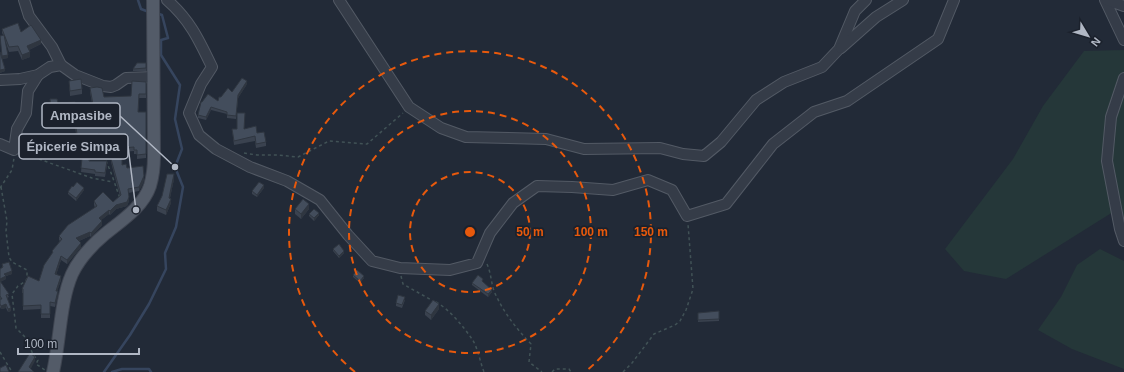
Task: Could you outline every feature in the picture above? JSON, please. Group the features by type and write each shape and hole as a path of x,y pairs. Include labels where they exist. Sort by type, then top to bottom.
{"main road":[{"path":"51,372 66,294 72,274 92,247 126,217 143,198 150,187 153,174 154,156 153,1"}],"street":[{"path":"24,0 29,16 52,47 62,65 74,75 103,86 111,87 126,78 136,79 154,77"},
{"path":"167,0 190,23 212,67 201,84 189,112 199,135 216,149 233,159 288,181 320,200 348,235 372,261 400,268 450,270 477,263 490,233 513,203 536,186 572,186 613,190 648,180 672,190 687,216 726,204 773,144 814,112 847,101 938,39 954,0"},
{"path":"339,0 409,107 441,128 466,137 546,139 584,149 660,148 683,154 704,156 721,142 756,100 784,82 822,67 839,49 876,17 903,0"},
{"path":"839,49 855,11 866,0"},
{"path":"1106,0 1124,6"},
{"path":"1106,0 1124,40"},
{"path":"0,80 20,79 38,75 50,67 62,65"},
{"path":"0,144 14,150 18,129 26,113 28,91 38,75"},
{"path":"1124,78 1111,117 1107,161 1120,229 1124,241"}],"path":[{"path":"102,125 105,103"},
{"path":"239,152 257,155 298,157 329,140 367,144 409,107"},
{"path":"99,135 98,140 126,217"},
{"path":"51,372 36,364 38,360 32,355 26,339 16,328 12,294 18,286 26,281 28,273 27,270 12,262 9,257 6,231 7,221 1,187 13,168 14,150 92,178 113,182"},
{"path":"623,372 632,363 654,334 675,325 680,321 686,310 693,289 687,216"},
{"path":"481,252 490,270 494,289 503,309 516,329 531,344 529,362 542,372"},
{"path":"400,268 403,284 441,305 456,320 472,340 484,372"},
{"path":"0,352 12,372"},
{"path":"552,372 555,369 569,369 571,372"}],"shaded area":[{"path":"1124,50 1124,219 1121,207 1006,279 964,271 945,249 1013,159 1043,106 1084,51"},
{"path":"1100,249 1124,261 1124,369 1072,349 1038,330 1061,297 1077,265"}],"building":[{"path":"18,23 21,32 31,25 41,40 27,46 30,52 22,55 18,46 9,47 2,29"},
{"path":"4,35 8,55 2,56 0,36"},
{"path":"0,52 5,69 0,70"},
{"path":"137,63 146,63 146,68 133,69"},
{"path":"242,78 247,81 238,95 236,116 227,115 227,112 211,107 206,117 198,115 201,102 208,94 218,101 219,97 221,97 228,88 232,92"},
{"path":"81,79 82,89 70,91 69,81"},
{"path":"132,81 146,82 146,94 139,94 138,112 146,112 146,154 137,155 137,150 134,150 134,147 122,148 122,165 126,164 127,168 143,166 144,176 139,187 128,189 129,197 127,202 116,205 99,218 102,221 91,233 90,232 76,238 81,243 67,260 61,256 55,274 61,276 56,291 58,291 55,303 50,302 50,314 41,314 41,305 23,306 22,289 28,276 39,281 44,265 53,252 52,251 62,239 59,236 68,225 97,206 94,201 103,192 113,202 121,195 111,159 114,158 114,136 98,134 99,144 91,145 89,161 107,161 105,173 81,168 84,140 75,140 75,134 77,134 74,114 83,112 85,122 108,124 107,108 94,110 90,88 102,88 104,97 131,96"},
{"path":"50,99 57,99 58,103 75,102 75,114 58,116 59,121 52,122"},
{"path":"237,113 245,113 244,129 256,126 257,133 264,132 266,142 256,144 255,136 234,141 232,129 237,129"},
{"path":"167,174 174,174 169,198 171,199 166,210 157,206 162,196"},
{"path":"77,182 84,188 76,198 68,192"},
{"path":"259,182 264,185 257,195 252,191"},
{"path":"303,199 309,204 301,214 295,209"},
{"path":"314,209 319,213 314,218 309,214"},
{"path":"339,244 344,251 339,256 333,249"},
{"path":"9,262 12,271 4,274 6,276 0,279 0,269 3,267 2,264"},
{"path":"357,270 364,276 360,281 353,275"},
{"path":"478,275 492,290 488,294 472,283"},
{"path":"0,281 9,294 6,295 11,308 8,309 6,304 1,306 0,304 0,299 2,299 0,296"},
{"path":"398,295 405,297 402,305 396,303"},
{"path":"433,300 439,304 431,315 425,311"},
{"path":"719,311 719,319 698,320 698,313"},
{"path":"30,353 35,357 29,367 34,372 18,372"},
{"path":"6,365 9,372 0,372 0,368"}],"waterway":[{"path":"138,0 141,9 149,12"},
{"path":"104,372 130,335 149,304 166,269 165,253 176,227 183,187 175,167 182,149 175,119 180,85 161,55 161,40 168,38 162,15 156,13"},
{"path":"112,372 122,369 149,369 151,372"}],"place":[{"name":"Ampasibe","path":"175,167"},
{"name":"Épicerie Simpa","path":"136,210"}]}
